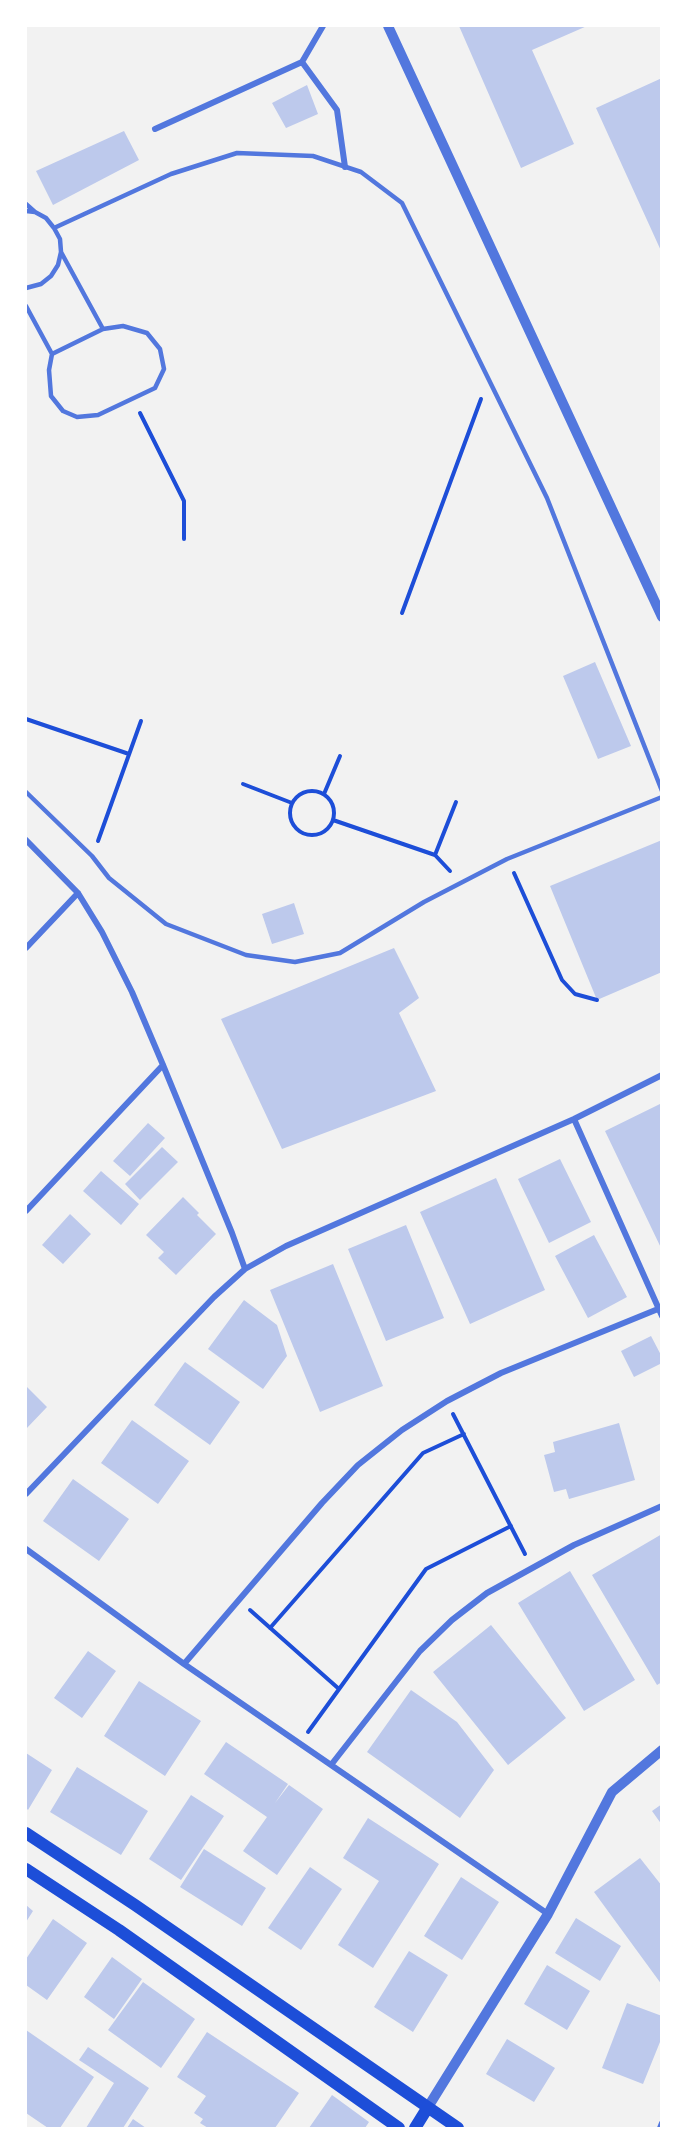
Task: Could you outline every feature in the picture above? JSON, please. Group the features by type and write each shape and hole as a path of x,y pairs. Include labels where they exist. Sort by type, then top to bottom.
{"main road":[{"path":"26,1833 135,1905 458,2128"},
{"path":"26,1869 119,1930 399,2128"},
{"path":"415,2128 428,2107"}],"street":[{"path":"155,129 302,62 323,26"},
{"path":"388,26 662,617"},
{"path":"302,62 337,110 345,167"},
{"path":"26,840 78,893 102,932 127,982 163,1065 245,1269"},
{"path":"26,948 78,893"},
{"path":"26,1211 163,1065"},
{"path":"26,1494 214,1297 245,1269 286,1246 574,1119 662,1075"},
{"path":"574,1119 662,1316"},
{"path":"184,1664 322,1503 358,1465 402,1430 447,1401 501,1373 658,1309"},
{"path":"331,1765 420,1651 452,1620 487,1593 532,1568 615,1525 662,1506"},
{"path":"26,1549 184,1664 548,1914"},
{"path":"428,2107 548,1914 612,1792 662,1750"},
{"path":"660,2128 662,2123"}],"lane":[{"path":"54,228 171,174 237,153 313,156 361,172 402,203 547,498 662,791"},
{"path":"26,204 34,212 46,218 54,228 60,239 61,252 58,265 51,276 41,284 26,288"},
{"path":"26,211 34,212"},
{"path":"61,252 103,329"},
{"path":"26,306 52,354 49,370 51,396 63,411 77,417 98,415 155,388 164,369 160,349 147,333 123,326 103,329 52,354"},
{"path":"26,792 92,856 110,878 166,924 246,955 295,962 340,952 424,902 507,859 662,797"}],"path":[{"path":"402,613 488,378"},
{"path":"133,399 184,501 184,539"},
{"path":"26,719 129,754"},
{"path":"92,856 141,721"},
{"path":"324,794 339,756"},
{"path":"243,784 292,803"},
{"path":"317,791 324,794 333,806 333,820 325,832 311,836 304,834 293,825 290,818 292,803 302,793 317,791"},
{"path":"435,855 456,802"},
{"path":"333,820 435,855 460,883"},
{"path":"507,859 562,980 575,994 597,1000"},
{"path":"447,1401 532,1568"},
{"path":"270,1628 423,1453 464,1434"},
{"path":"300,1744 426,1569 511,1526"},
{"path":"239,1601 339,1689"}],"building":[{"path":"459,26 587,26 532,50 574,144 521,168"},
{"path":"662,78 662,253 596,108"},
{"path":"307,85 318,114 286,128 272,103"},
{"path":"124,131 139,160 53,205 36,171"},
{"path":"595,662 631,746 598,759 563,676"},
{"path":"662,840 662,972 597,1000 550,886"},
{"path":"294,903 304,934 272,944 262,914"},
{"path":"394,948 419,998 399,1013 436,1091 282,1149 221,1019"},
{"path":"662,1103 662,1250 605,1131"},
{"path":"148,1123 165,1138 130,1176 113,1161"},
{"path":"162,1147 178,1162 140,1200 125,1184"},
{"path":"560,1159 591,1222 549,1243 518,1179"},
{"path":"101,1171 139,1204 121,1225 83,1191"},
{"path":"496,1178 545,1290 470,1324 420,1212"},
{"path":"183,1197 216,1234 176,1275 158,1258 164,1252 146,1235"},
{"path":"70,1214 91,1234 63,1264 42,1245"},
{"path":"406,1225 444,1318 386,1341 348,1249"},
{"path":"594,1235 627,1297 588,1318 555,1256"},
{"path":"333,1264 383,1386 320,1412 270,1290"},
{"path":"244,1300 277,1325 287,1356 263,1389 208,1349"},
{"path":"651,1336 662,1357 662,1363 634,1377 621,1351"},
{"path":"185,1362 240,1402 210,1445 154,1405"},
{"path":"26,1386 47,1407 26,1429"},
{"path":"132,1420 189,1461 158,1504 101,1463"},
{"path":"619,1423 635,1480 569,1499 566,1489 554,1492 544,1455 555,1452 553,1442"},
{"path":"73,1479 129,1519 99,1561 43,1521"},
{"path":"662,1534 662,1682 657,1685 592,1575"},
{"path":"570,1571 635,1680 584,1711 518,1603"},
{"path":"491,1625 566,1718 508,1765 433,1672"},
{"path":"88,1651 116,1671 82,1718 54,1698"},
{"path":"139,1681 201,1721 165,1776 104,1736"},
{"path":"411,1690 457,1722 494,1770 460,1818 367,1752"},
{"path":"226,1742 288,1784 275,1803 289,1785 323,1809 277,1875 243,1851 267,1817 204,1774"},
{"path":"26,1753 52,1770 28,1810 26,1808"},
{"path":"77,1767 148,1811 121,1855 50,1812"},
{"path":"191,1795 224,1816 181,1880 149,1859"},
{"path":"662,1804 662,1825 652,1811"},
{"path":"368,1818 439,1864 373,1968 338,1945 379,1881 343,1858"},
{"path":"204,1849 266,1888 242,1926 180,1887"},
{"path":"640,1858 662,1886 662,1985 594,1892"},
{"path":"310,1867 342,1889 301,1950 268,1928"},
{"path":"461,1877 499,1902 462,1960 424,1936"},
{"path":"26,1905 33,1911 26,1922"},
{"path":"576,1918 621,1946 600,1981 555,1953"},
{"path":"53,1919 87,1943 47,2000 26,1985 26,1959"},
{"path":"409,1951 448,1975 413,2032 374,2007"},
{"path":"112,1957 142,1979 114,2019 84,1997"},
{"path":"547,1965 590,1991 567,2030 524,2004"},
{"path":"143,1982 195,2019 161,2068 108,2030"},
{"path":"627,2003 662,2016 662,2037 643,2084 602,2068"},
{"path":"26,2030 94,2077 60,2128 48,2128 26,2113"},
{"path":"207,2032 299,2093 275,2128 208,2128 200,2123 203,2119 194,2113 206,2096 177,2077"},
{"path":"507,2039 555,2068 534,2102 486,2074"},
{"path":"88,2047 149,2088 123,2128 86,2128 114,2083 79,2060"},
{"path":"332,2095 369,2122 365,2128 309,2128"},
{"path":"133,2119 146,2128 127,2128"}]}
